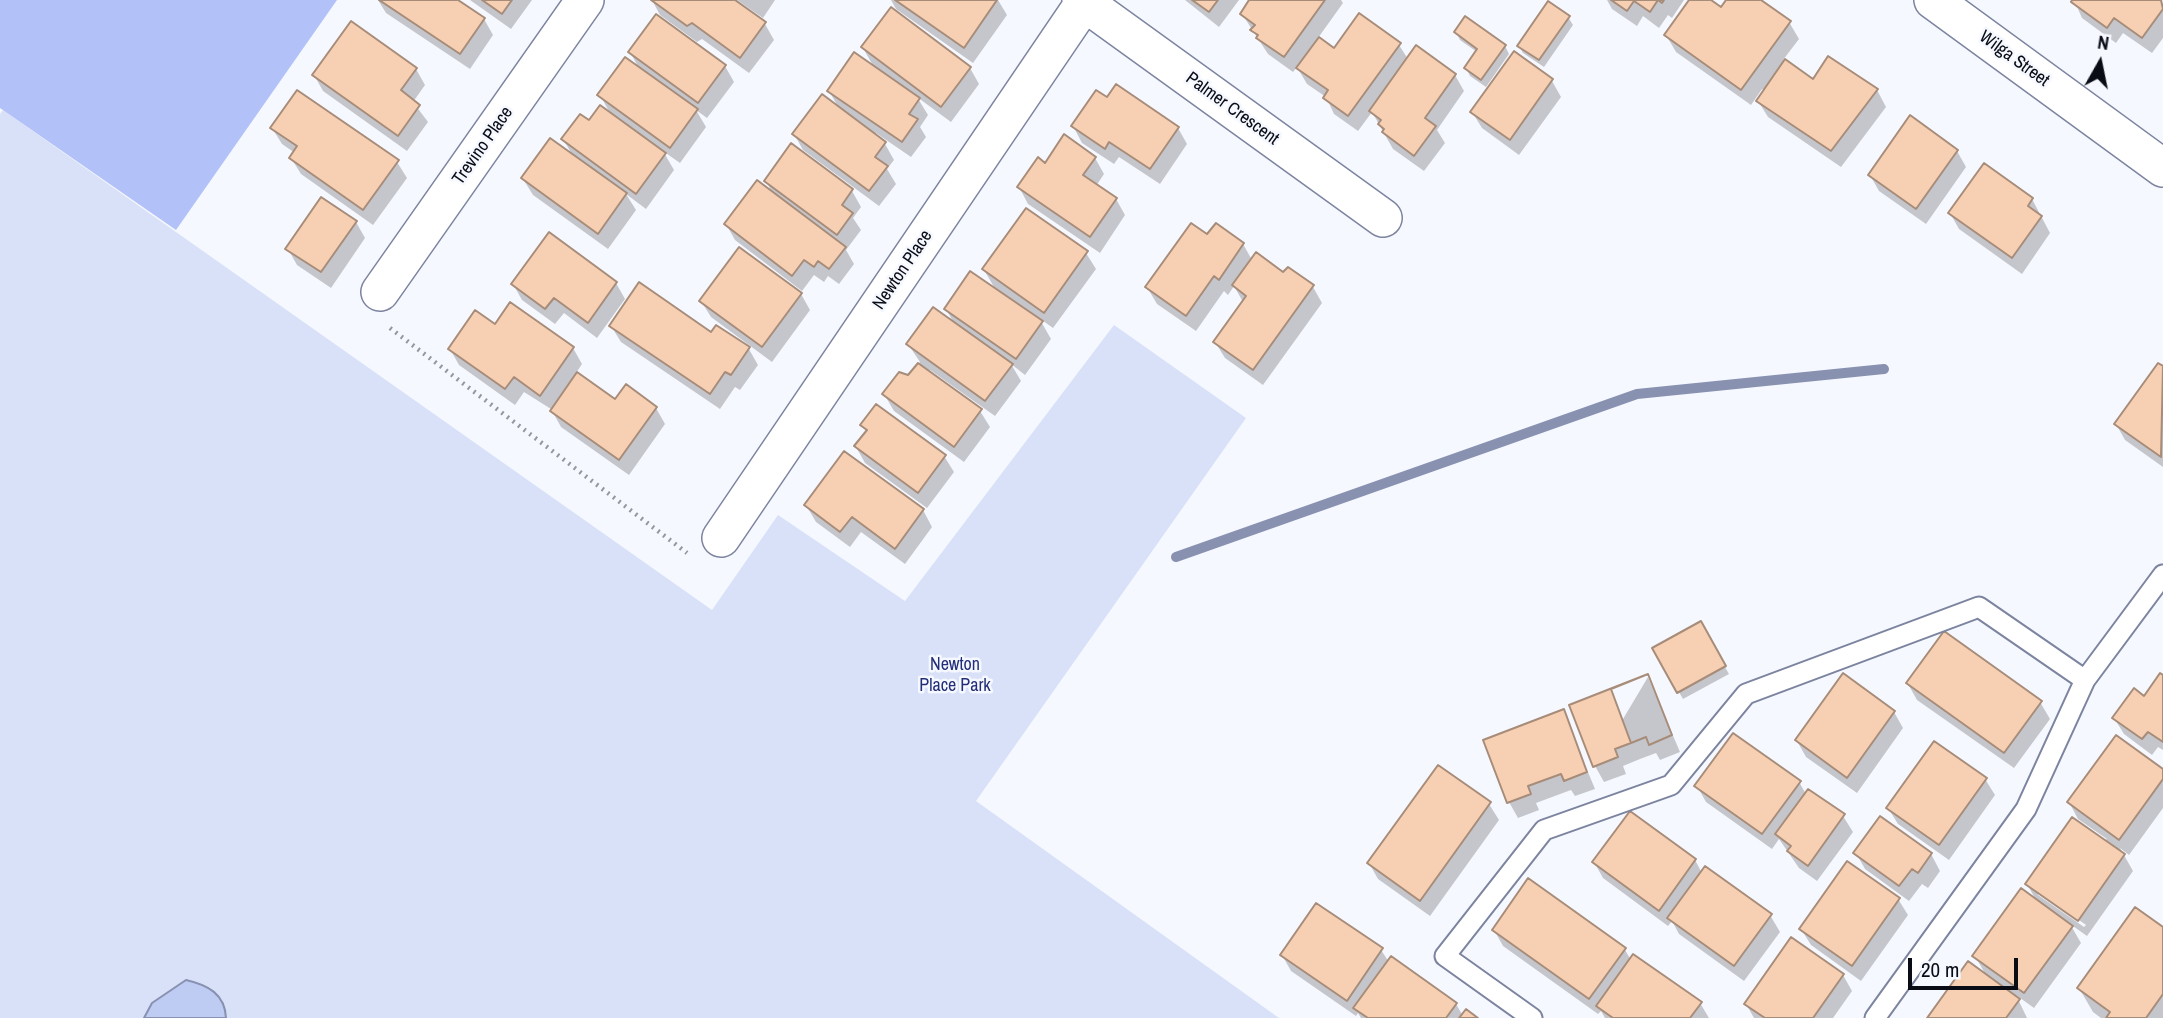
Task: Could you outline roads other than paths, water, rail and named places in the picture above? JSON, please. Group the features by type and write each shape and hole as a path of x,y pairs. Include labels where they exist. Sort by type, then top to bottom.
{"street":[{"name":"Trevino Place","path":"380,292 585,0"},
{"name":"Wilga Street","path":"1933,0 2163,168"},
{"name":"Palmer Crescent","path":"1083,1 1383,218"},
{"name":"Newton Place","path":"721,538 1083,1"}],"lane":[{"path":"1875,1018 2026,810 2085,680 2163,575"},
{"path":"1532,1018 1445,956 1544,830 1671,785 1746,694 1979,607 2085,680"}],"waterway":[{"path":"1176,557 1637,394 1884,369"}],"park label":[{"name":"Newton Place Park","path":"955,675"}]}
